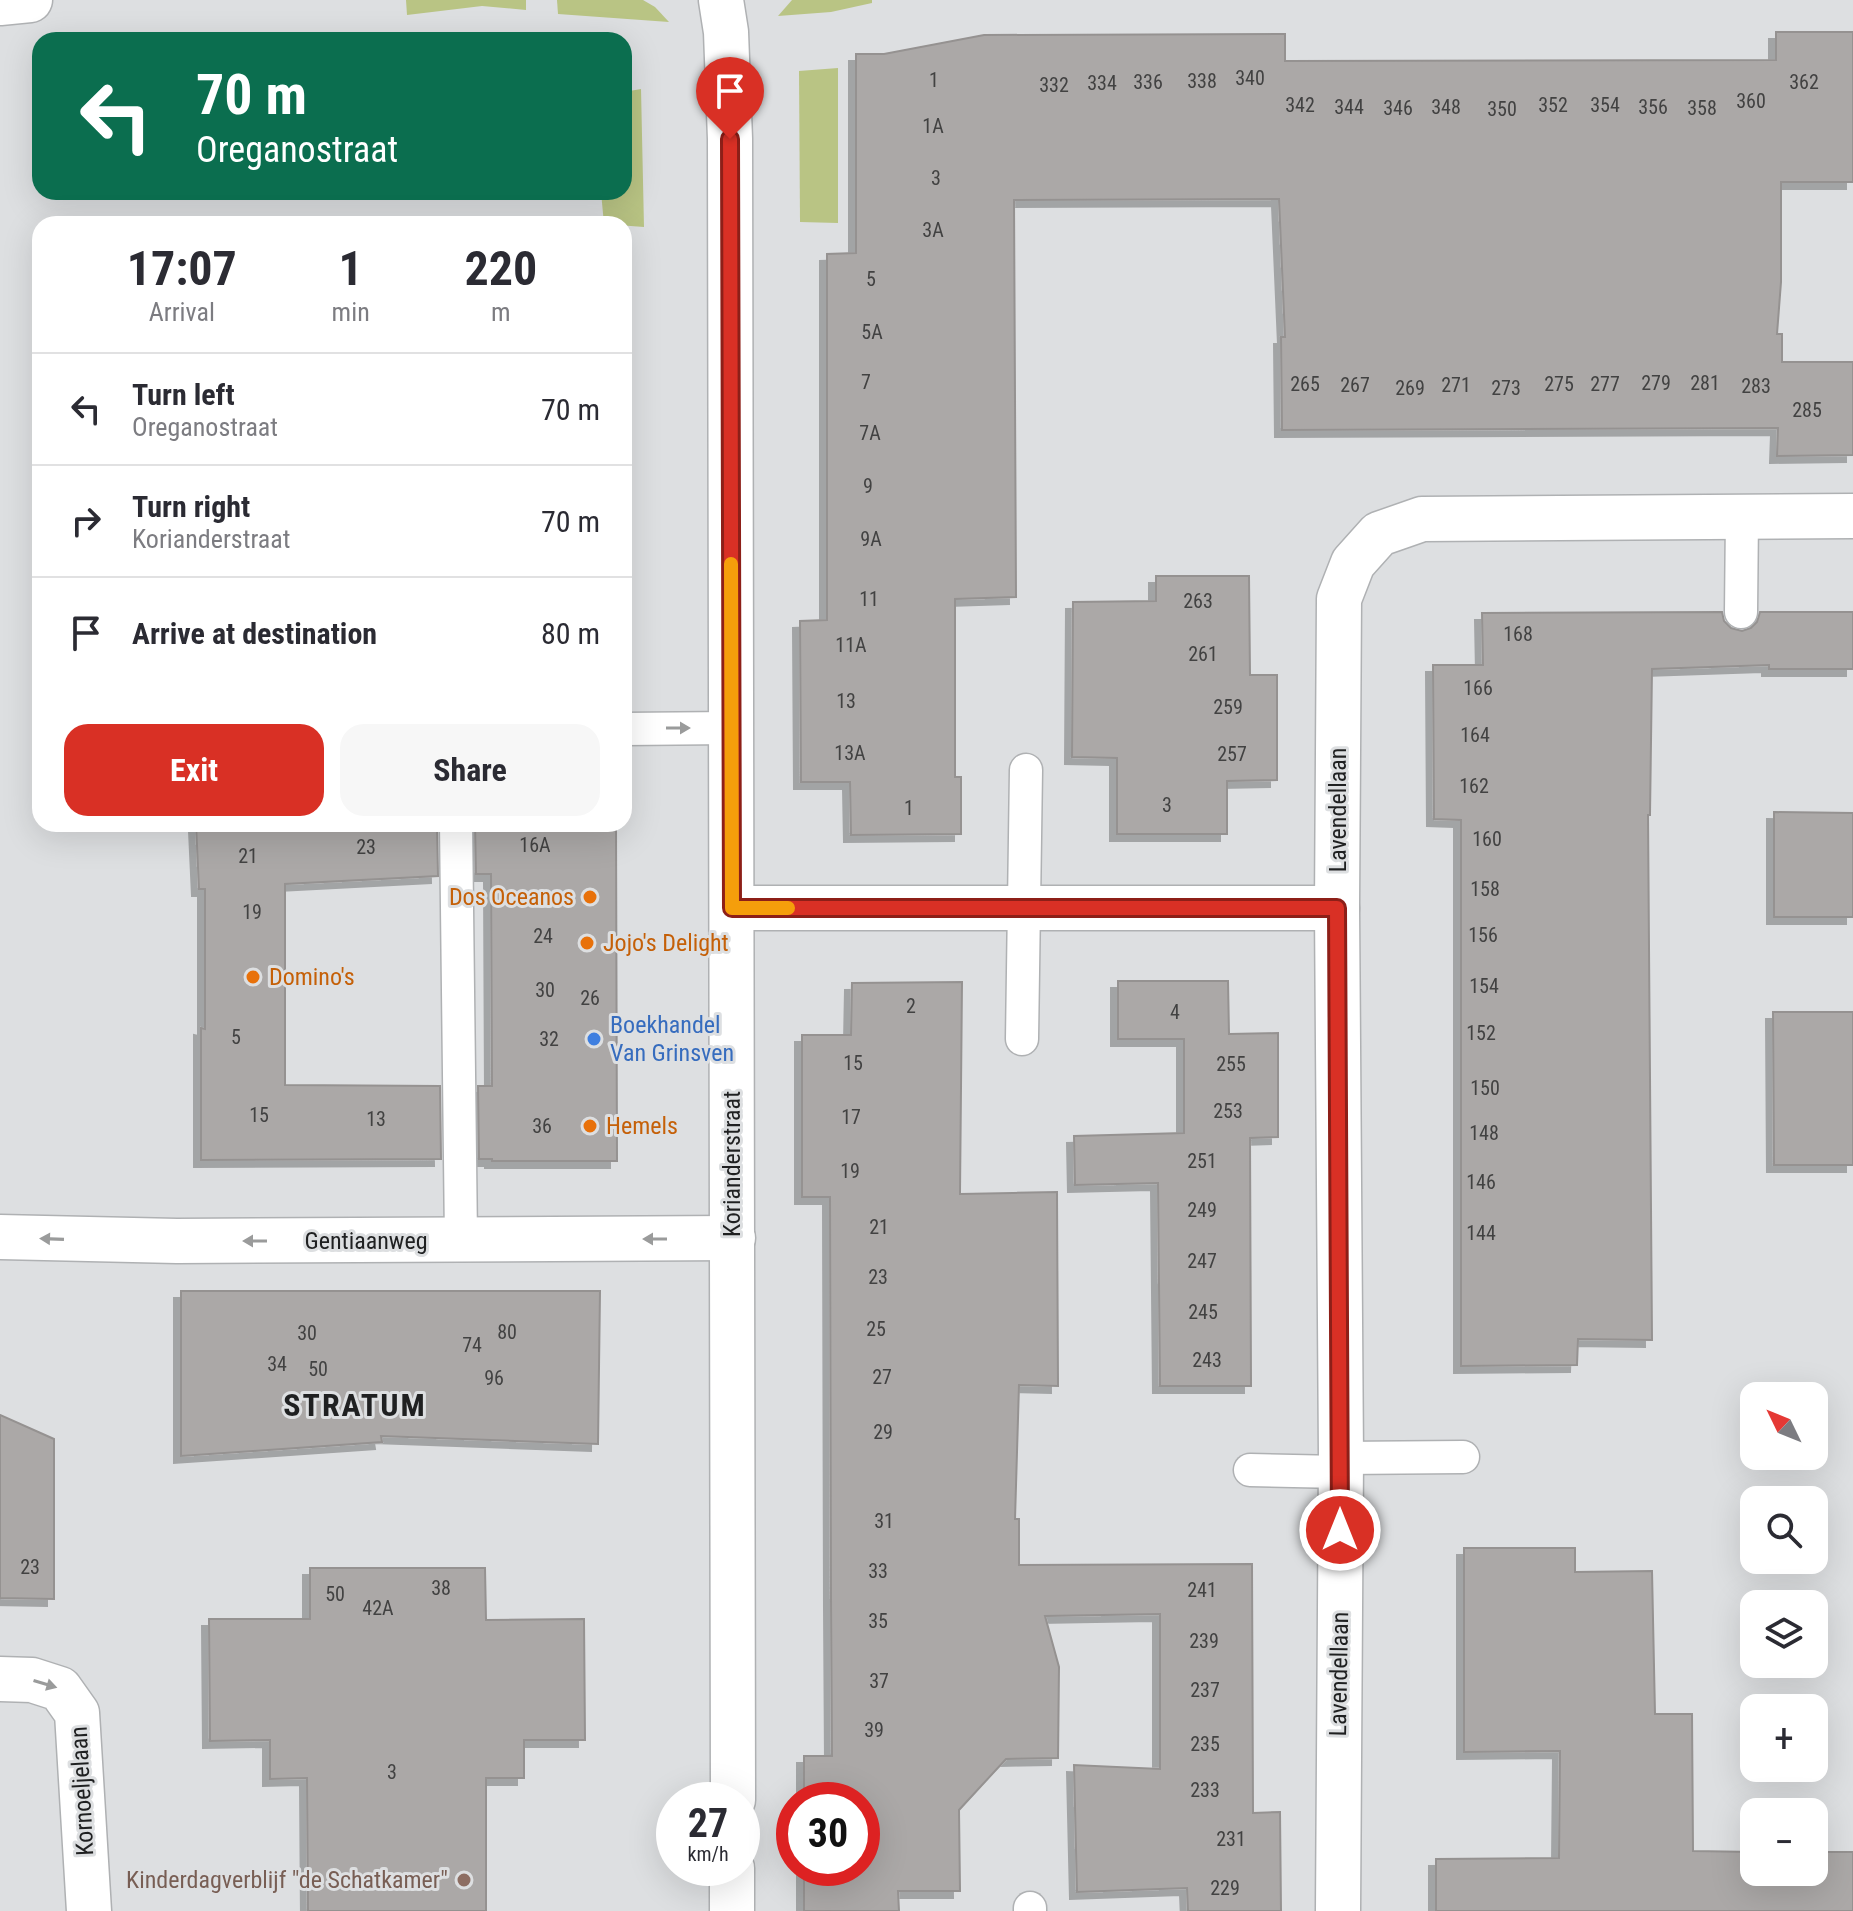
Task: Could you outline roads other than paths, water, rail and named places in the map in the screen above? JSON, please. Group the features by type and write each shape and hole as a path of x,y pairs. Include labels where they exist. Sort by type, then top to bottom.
{"street":[{"path":"0,3 30,0"},
{"name":"Korianderstraat","path":"721,0 726,32 730,139 733,1782"},
{"name":"Lavendellaan","path":"1338,1911 1339,599 1353,563 1379,534 1422,519 1853,516"},
{"path":"732,908 1337,908"},
{"name":"Gentiaanweg","path":"0,1237 177,1241 733,1238"},
{"name":"Kornoeljelaan","path":"0,1679 32,1680 60,1689 77,1713 89,1911"},
{"path":"732,1886 732,1911"}],"lane":[{"path":"1741,612 1742,516"},
{"path":"632,729 731,728"},
{"path":"1022,1039 1026,770"},
{"path":"456,832 461,1240"},
{"path":"1250,1470 1463,1457"}],"place":[{"name":"Dos Oceanos","path":"590,897"},
{"name":"Jojo's Delight","path":"587,943"},
{"name":"Domino's","path":"253,977"},
{"name":"Boekhandel Van Grinsven","path":"594,1039"},
{"name":"Hemels","path":"590,1126"},
{"name":"Kinderdagverblijf \"de Schatkamer\"","path":"464,1880"}],"district":[{"name":"STRATUM","path":"355,1405"}]}
